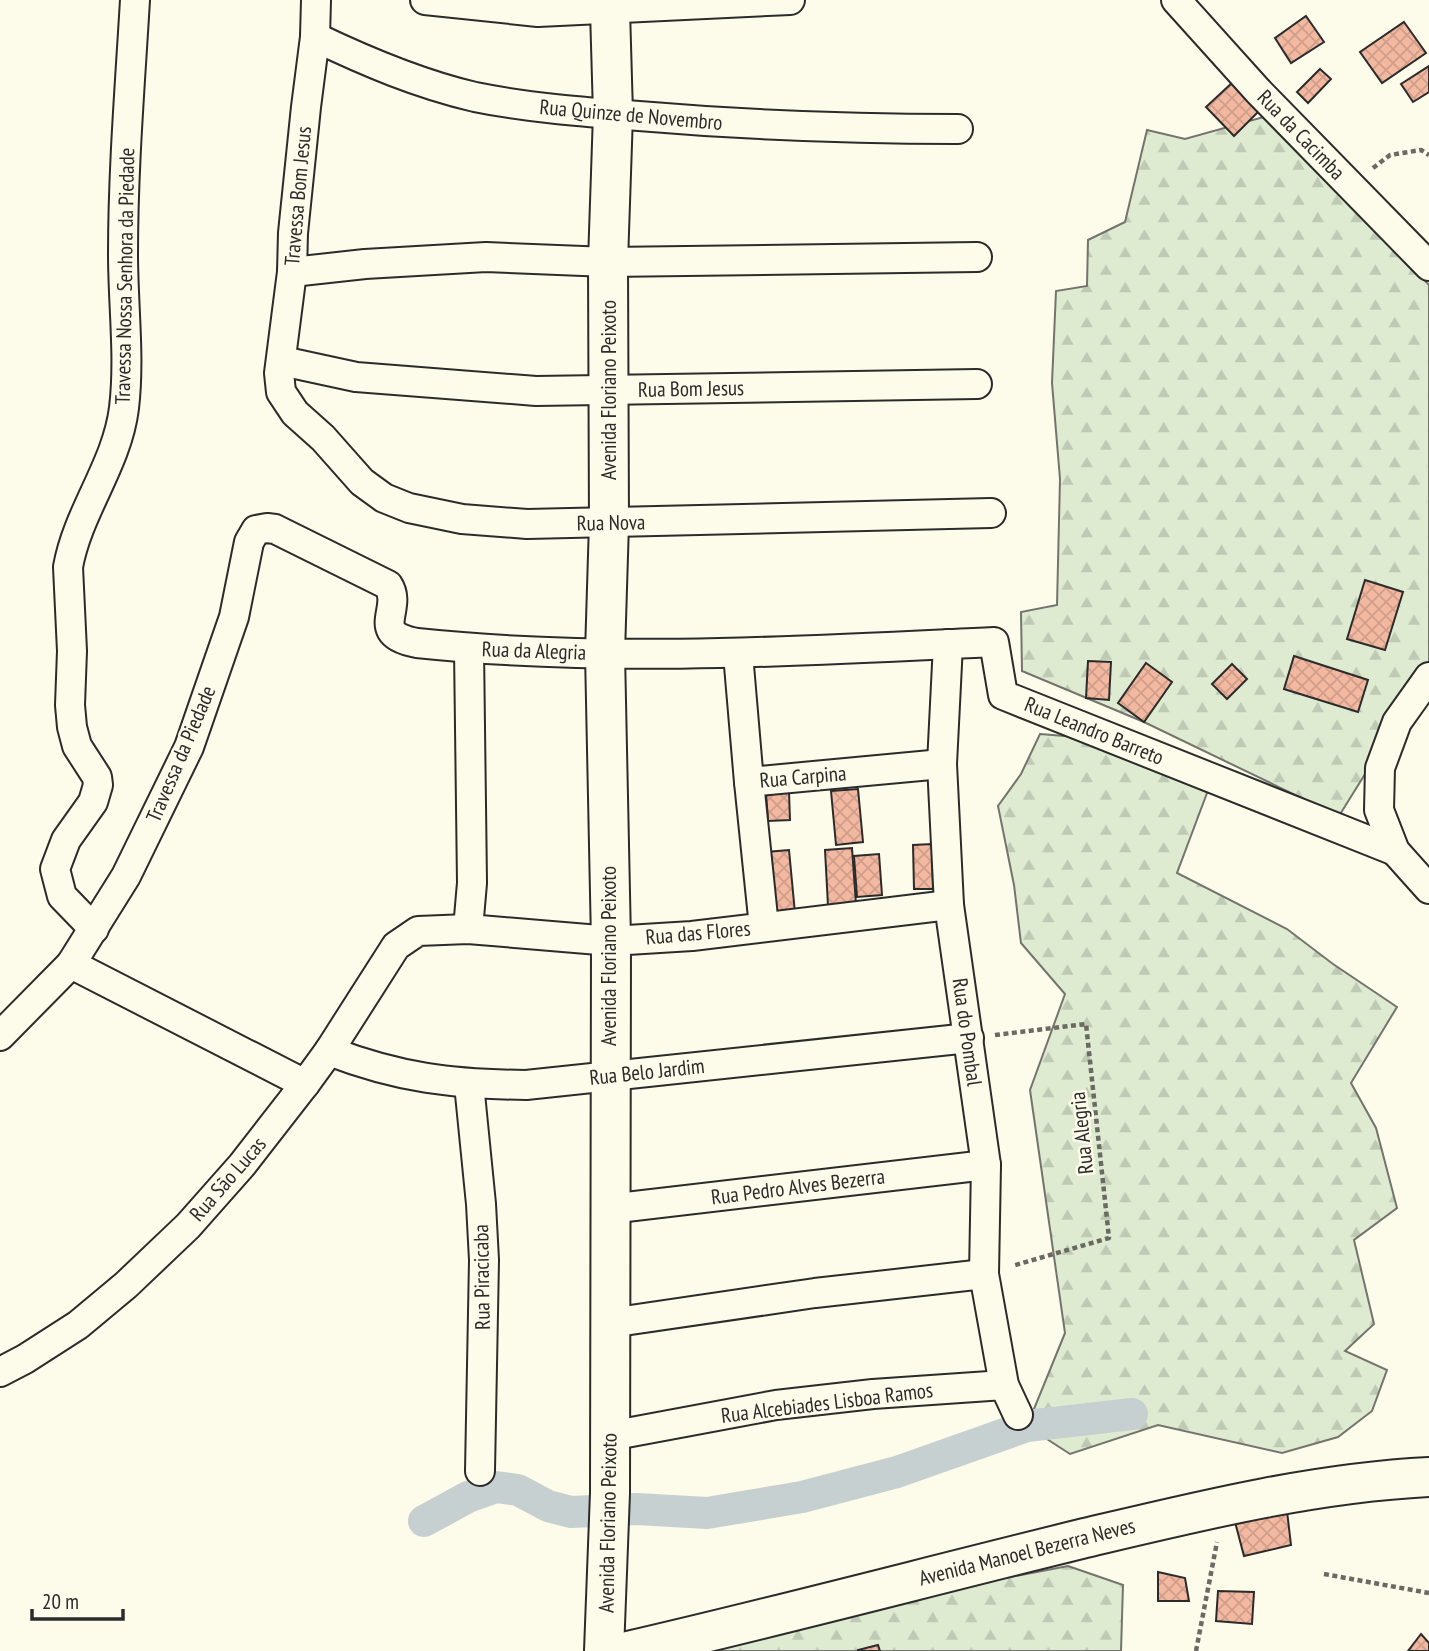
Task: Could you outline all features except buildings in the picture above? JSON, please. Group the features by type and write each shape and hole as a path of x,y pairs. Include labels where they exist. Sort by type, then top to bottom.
{"street":[{"name":"Travessa Nossa Senhora da Piedade","path":"94,929 62,896 55,869 66,840 93,802 98,785 94,770 77,746 72,727 68,567 70,554 108,466 124,408 124,187 135,0"},
{"name":"Travessa Bom Jesus","path":"281,392 279,380 315,37 316,0"},
{"path":"425,0 538,12 610,5 790,0"},
{"name":"Rua da Cacimba","path":"1176,0 1249,81 1429,266"},
{"name":"Avenida Floriano Peixoto","path":"604,1651 610,1436 611,941 605,653 609,523 608,262 613,114 610,5"},
{"name":"Rua Quinze de Novembro","path":"315,37 368,63 424,83 534,107 822,128 958,130"},
{"path":"292,272 365,264 486,257 608,262 977,257"},
{"name":"Rua Bom Jesus","path":"282,361 356,377 536,391 977,384"},
{"name":"Rua Nova","path":"281,392 295,412 323,438 362,482 384,498 409,508 462,519 527,524 990,513"},
{"name":"Rua da Alegria","path":"256,530 275,529 381,581 390,588 390,628 402,641 469,649 738,654"},
{"name":"Travessa da Piedade","path":"0,1036 71,964 126,876 189,747 234,617 249,542 256,530"},
{"name":"Rua Leandro Barreto","path":"738,654 994,642 1003,695 1395,850"},
{"name":"Rua do Pombal","path":"948,644 942,764 949,905 986,1165 984,1274 1004,1385 1018,1415"},
{"path":"468,929 472,883 469,649"},
{"name":"Rua Carpina","path":"738,654 749,782 942,764"},
{"path":"1429,677 1397,722 1380,768 1379,810 1395,850 1429,888"},
{"path":"749,782 765,927"},
{"name":"Rua das Flores","path":"405,938 418,932 468,929 611,941 692,936 949,905"},
{"name":"Rua São Lucas","path":"0,1372 78,1325 126,1285 188,1226 305,1084 387,959 405,938"},
{"path":"71,964 305,1084"},
{"name":"Rua Belo Jardim","path":"329,1051 371,1067 434,1080 526,1085 968,1038"},
{"name":"Rua Piracicaba","path":"469,1084 484,1260 480,1471"},
{"name":"Rua Pedro Alves Bezerra","path":"609,1209 986,1165"},
{"path":"610,1323 828,1291 984,1274"},
{"name":"Rua Alcebiades Lisboa Ramos","path":"610,1436 776,1405 873,1394 1004,1385"},
{"name":"Avenida Manoel Bezerra Neves","path":"628,1651 1223,1505 1327,1487 1429,1477"}],"path":[{"path":"1351,186 1390,155 1421,150 1429,155"},
{"name":"Rua Alegria","path":"968,1038 1086,1024 1109,1238 984,1274"},
{"path":"1196,1651 1223,1505"},
{"path":"1324,1574 1429,1593"}],"green space":[{"path":"1267,116 1429,285 1429,671 1339,816 1144,722 1022,671 1021,612 1057,605 1060,479 1052,383 1056,291 1087,286 1088,240 1125,222 1147,130 1185,139"},
{"path":"1040,734 1138,742 1210,785 1177,873 1287,929 1397,1007 1351,1083 1376,1128 1397,1208 1354,1240 1374,1324 1345,1351 1387,1370 1372,1411 1338,1437 1282,1453 1158,1425 1070,1454 1027,1426 1065,1333 1030,1090 1065,994 1021,943 1014,885 998,806 1021,774"},
{"path":"1068,1566 1123,1585 1121,1651 702,1651 947,1589"}],"waterway":[{"path":"424,1521 468,1497 496,1487 518,1490 548,1506 571,1512 637,1509 707,1513 802,1497 897,1472 1027,1426 1132,1414"}]}
